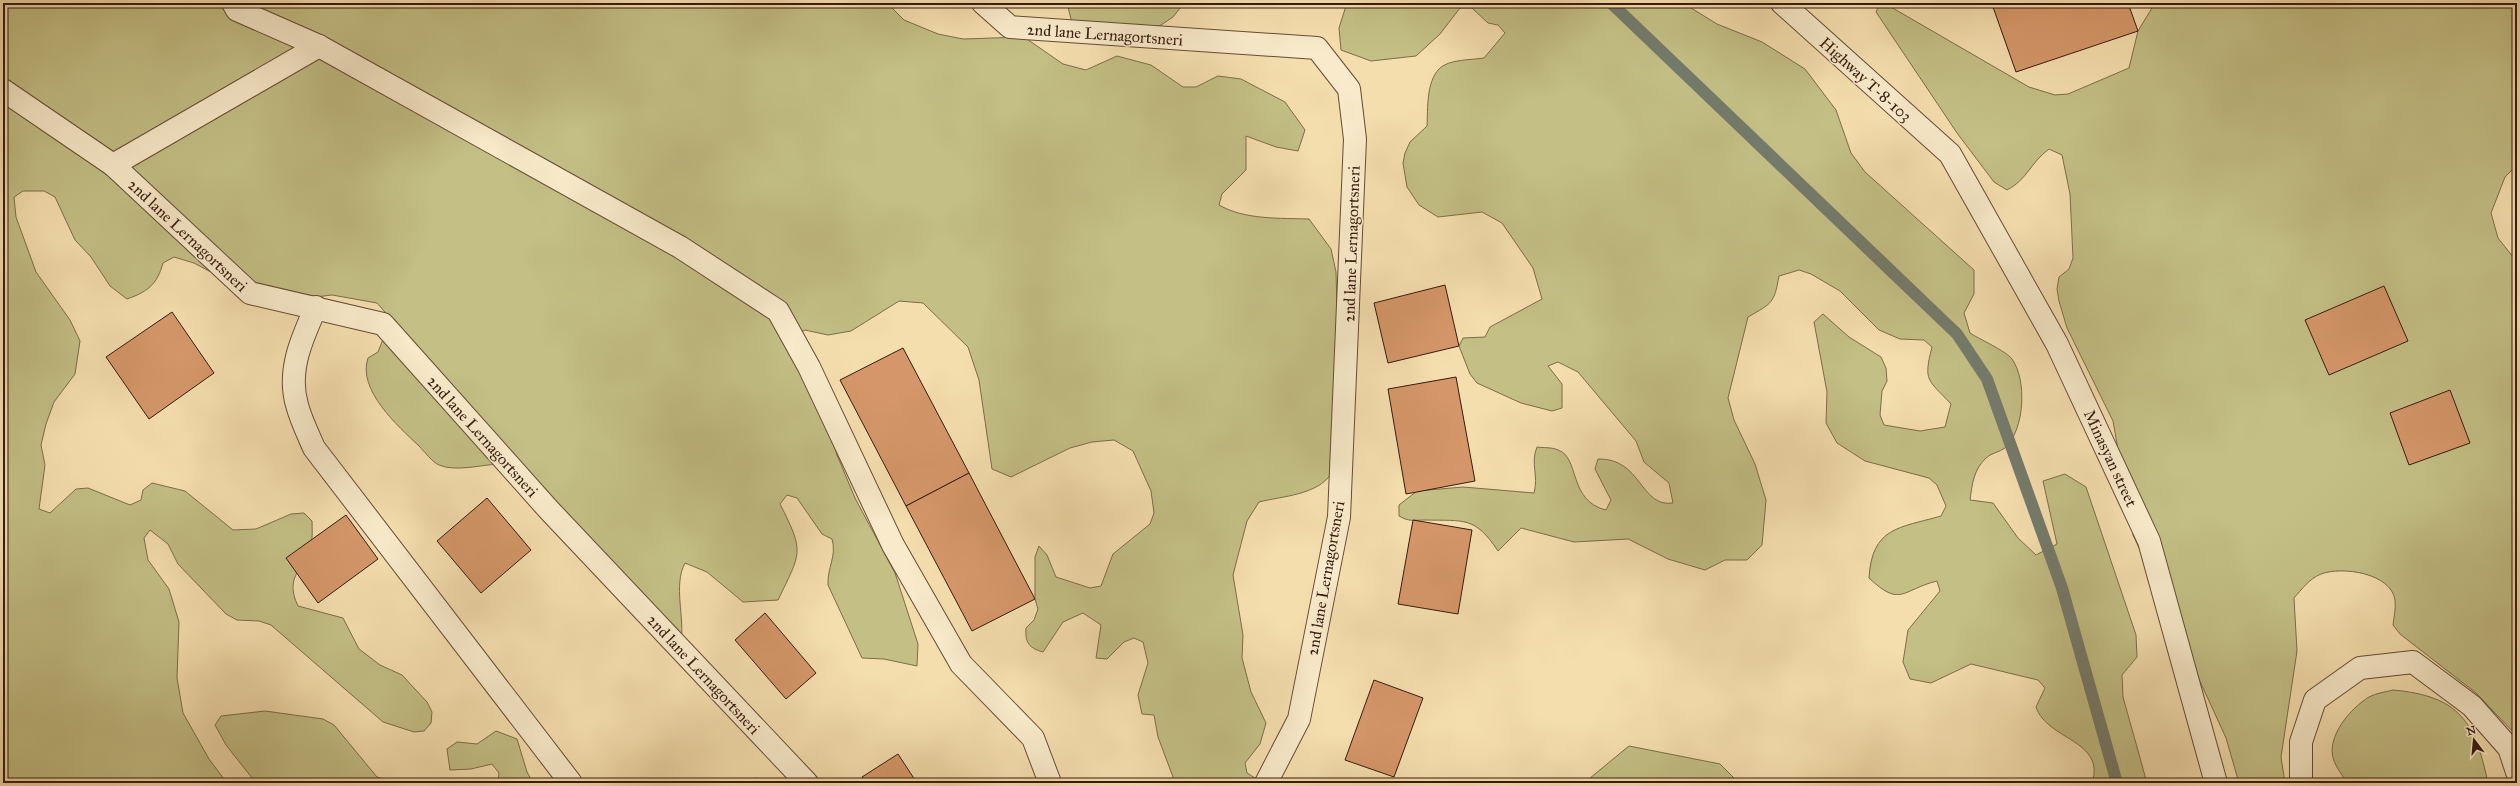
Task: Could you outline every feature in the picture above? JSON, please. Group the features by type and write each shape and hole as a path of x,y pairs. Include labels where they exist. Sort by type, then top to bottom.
{"street":[{"path":"232,3 237,10 320,46 680,247 778,311 809,367 893,545 961,664 1032,738 1050,783"},
{"name":"2nd lane Lernagortsneri","path":"983,3 1010,27 1317,48 1349,89 1355,138 1339,517 1299,719 1266,783"},
{"name":"Highway T-8-103","path":"1782,3 1950,154"},
{"path":"113,165 320,46"},
{"name":"2nd lane Lernagortsneri","path":"3,90 113,165 250,293 316,307 383,324 549,510 807,783"},
{"name":"Minasyan street","path":"1950,154 2058,344 2149,541 2216,783"},
{"path":"316,307 302,339 294,369 296,404 314,448 571,783"},
{"path":"2301,783 2301,742 2316,700 2360,668 2413,662 2472,706 2509,748 2517,772"}],"shaded area":[{"path":"3,3 887,3 904,20 938,34 963,39 1024,37 1063,64 1086,70 1117,56 1151,65 1183,87 1196,87 1218,76 1241,79 1285,102 1305,130 1298,151 1276,147 1246,136 1246,170 1222,194 1219,205 1229,210 1251,216 1309,219 1331,249 1336,272 1338,345 1331,474 1325,481 1308,491 1259,502 1247,521 1233,575 1243,635 1242,658 1251,692 1266,723 1260,744 1245,763 1247,773 1263,783 1172,783 1173,777 1158,737 1154,715 1142,714 1138,695 1148,663 1143,642 1134,638 1124,642 1107,659 1096,658 1101,625 1083,613 1063,622 1043,652 1031,647 1026,638 1026,628 1034,620 1038,609 1035,599 1035,557 1039,546 1047,555 1056,577 1090,588 1101,586 1113,554 1150,524 1154,513 1151,491 1133,451 1114,440 1092,442 1070,448 1011,477 992,469 979,380 968,347 923,303 899,301 851,331 828,335 805,330 785,340 815,387 837,455 855,498 895,573 918,644 917,666 884,659 862,658 828,585 833,557 832,539 822,534 797,498 787,495 780,504 793,533 797,552 792,572 778,600 743,602 707,572 685,563 680,581 682,623 681,643 498,464 468,468 453,468 436,464 391,418 374,395 368,382 366,370 368,358 378,352 391,319 377,303 332,295 273,302 250,293 194,263 174,257 163,263 158,277 150,287 140,294 127,299 110,286 91,257 75,240 55,197 44,191 23,191 14,197 16,217 36,272 70,320 80,341 75,374 54,402 46,424 41,445 45,465 39,509 50,513 76,489 88,488 130,505 141,500 143,490 152,483 185,491 233,530 256,529 291,514 304,513 312,521 312,540 305,559 294,579 294,595 298,606 343,618 359,649 380,665 402,675 427,702 432,712 431,723 424,731 414,732 383,722 271,625 259,621 237,620 226,614 178,564 168,544 150,530 144,538 148,560 169,589 179,622 177,678 183,713 209,759 227,783 3,783"},
{"path":"1067,3 1184,3 1173,17 1146,35 1072,23"},
{"path":"1345,3 1683,3 1717,24 1762,42 1805,69 1836,110 1851,153 1865,172 1974,270 1974,294 1964,313 1970,333 2009,356 2017,368 2022,391 2022,404 2017,429 2012,440 2005,448 1988,456 1982,462 1976,472 1970,500 1993,503 2018,538 2036,555 2057,544 2043,481 2065,474 2086,487 2136,635 2137,657 2122,675 2123,697 2147,783 2092,783 2094,769 2091,758 2073,741 2051,727 2042,718 2036,707 2045,688 2038,680 1971,664 1931,683 1910,679 1903,662 1908,630 1940,591 1937,581 1902,594 1895,595 1880,587 1869,578 1871,561 1876,548 1882,539 1890,532 1901,527 1941,516 1946,506 1937,485 1929,478 1865,461 1837,443 1826,423 1827,392 1814,322 1823,314 1849,337 1881,357 1886,368 1887,381 1882,391 1880,415 1884,425 1920,431 1945,427 1951,404 1933,384 1928,374 1929,358 1932,347 1924,340 1900,339 1879,330 1840,291 1811,274 1799,270 1779,276 1771,302 1748,317 1728,398 1734,420 1755,464 1766,500 1762,545 1747,560 1725,560 1705,570 1668,559 1628,539 1574,542 1521,528 1498,551 1482,532 1475,526 1468,523 1450,520 1412,520 1399,516 1399,505 1417,491 1463,487 1534,493 1536,481 1534,459 1537,447 1556,449 1565,454 1580,489 1586,498 1594,505 1606,510 1611,500 1595,469 1598,459 1613,461 1624,466 1654,498 1662,503 1673,503 1669,483 1644,462 1636,441 1578,372 1558,362 1548,366 1562,384 1562,408 1552,411 1521,403 1477,383 1470,374 1459,346 1463,338 1485,337 1490,327 1542,299 1533,268 1502,223 1482,212 1438,217 1419,205 1407,187 1403,163 1405,153 1410,142 1427,126 1430,88 1439,69 1448,63 1460,60 1484,58 1505,33 1498,25 1488,23 1472,8 1460,8 1440,34 1416,56 1371,61 1341,50 1339,28 1346,6"},
{"path":"1880,3 1884,3 2029,87 2055,95 2068,94 2129,68 2138,31 2155,3 2517,3 2517,165 2505,177 2491,213 2498,238 2517,262 2517,736 2476,693 2400,634 2393,625 2395,600 2392,591 2385,583 2364,574 2341,571 2330,572 2321,574 2306,584 2294,598 2297,651 2281,757 2285,783 2239,783 2226,738 2133,535 2113,421 2067,328 2059,301 2057,289 2059,277 2069,269 2073,258 2070,194 2062,155 2049,149 2014,186 2007,190 1994,182 1957,133 1876,12"},
{"path":"2393,690 2416,693 2434,698 2449,706 2461,716 2470,728 2477,744 2488,783 2347,783 2338,770 2332,752 2336,733 2341,724 2362,702 2369,697"},
{"path":"265,711 323,719 334,725 377,777 395,783 256,783 226,745 215,725 221,716"},
{"path":"496,731 517,739 527,772 533,783 498,783 499,773 492,764 471,769 450,770 447,749 457,742 477,744"},
{"path":"1629,746 1720,764 1736,780 1734,783 1584,783"},
{"path":"755,778 779,783 752,783"}],"building":[{"path":"2004,3 2128,3 2138,31 2016,72 1993,7"},
{"path":"1445,285 1459,346 1388,363 1374,303"},
{"path":"2384,286 2408,341 2329,375 2305,320"},
{"path":"172,312 214,373 149,419 106,357"},
{"path":"903,348 969,473 906,506 840,380"},
{"path":"1456,377 1475,481 1406,494 1388,389"},
{"path":"2450,390 2470,443 2409,465 2390,413"},
{"path":"969,473 1035,599 972,631 906,506"},
{"path":"487,498 531,550 481,593 437,541"},
{"path":"346,515 378,559 318,603 286,558"},
{"path":"1413,520 1472,530 1458,614 1398,604"},
{"path":"765,613 816,673 786,699 735,640"},
{"path":"1374,680 1423,698 1394,777 1345,760"},
{"path":"898,754 917,783 866,783 862,777"}],"waterway":[{"path":"1611,3 1957,334 1987,379 2062,588 2117,783"}]}
